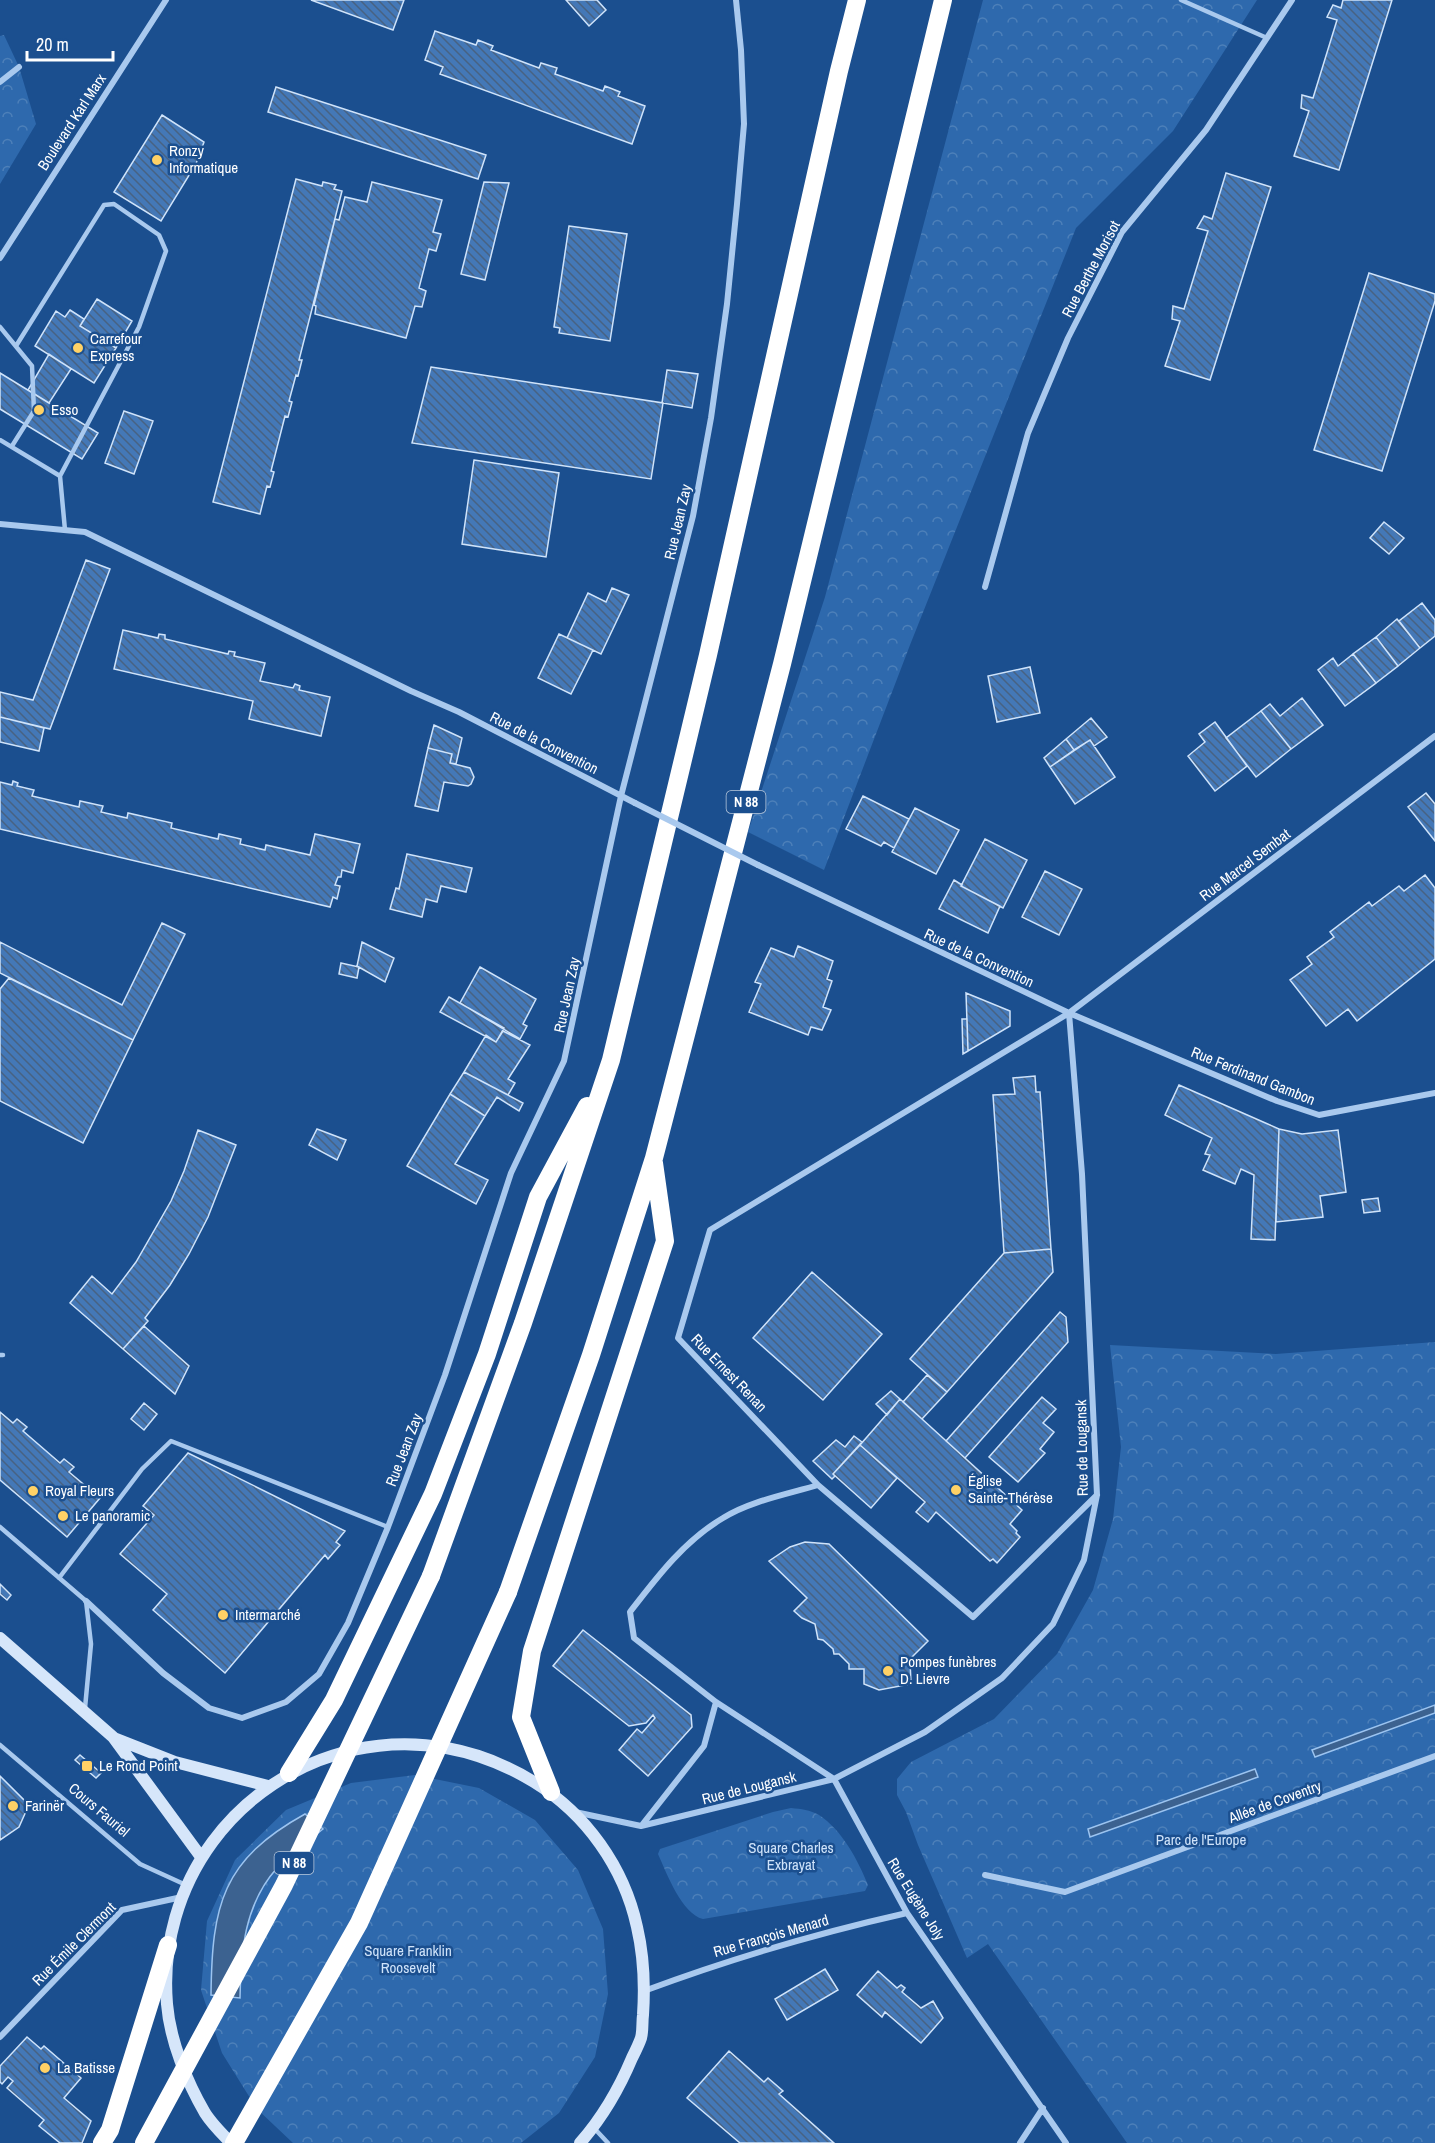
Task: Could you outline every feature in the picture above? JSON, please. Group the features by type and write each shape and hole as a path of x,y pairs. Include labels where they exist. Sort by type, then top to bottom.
{"highway":[{"name":"N 88","path":"144,2143 284,1885 431,1576 523,1323 611,1059 708,655 857,0"},
{"name":"N 88","path":"232,2143 359,1923 508,1592 591,1355 654,1158 782,664 943,0"},
{"path":"289,1773 334,1700 433,1494 487,1354 538,1197 611,1059"},
{"path":"551,1792 521,1717 532,1651 664,1241 654,1158"},
{"path":"102,2143 110,2130 168,1945"}],"main road":[{"path":"0,1638 113,1737 201,1857"},
{"path":"113,1737 175,1762 268,1786"},
{"path":"232,2143 207,2116 180,2062 167,2005 168,1945 184,1891 201,1857 231,1818 268,1786 289,1773 332,1755 377,1744 423,1744 469,1752 512,1768 551,1792 573,1811 599,1841 619,1875 630,1903 642,1951 644,1991 641,2038 622,2081 594,2127 580,2143"}],"street":[{"name":"Boulevard Karl Marx","path":"0,258 166,0"},
{"name":"Rue Jean Zay","path":"86,1601 164,1673 209,1708 242,1718 286,1702 319,1674 348,1623 388,1527 445,1375 512,1173 564,1061 621,796 693,516 711,418 727,304 744,124 736,0"},
{"name":"Rue Berthe Morisot","path":"985,587 1028,433 1068,338 1122,232 1206,130 1292,0"},
{"path":"0,82 19,67"},
{"name":"Rue de la Convention","path":"0,524 85,532 411,691 459,712 758,865 1069,1013"},
{"name":"Rue Marcel Sembat","path":"1069,1013 1435,736"},
{"name":"Rue Ferdinand Gambon","path":"1069,1013 1277,1101 1319,1115 1435,1093"},
{"name":"Rue Ernest Renan","path":"1069,1013 710,1230 678,1338 818,1485 973,1617 1097,1495"},
{"name":"Rue de Lougansk","path":"573,1811 641,1826 834,1779 925,1732 993,1684 1053,1624 1084,1560 1097,1495 1082,1174 1069,1013"},
{"name":"Rue Eugène Joly","path":"818,1485 769,1499 724,1517 690,1541 658,1576 630,1612 634,1638 716,1702 834,1779 907,1913 1066,2143"},
{"path":"641,1826 704,1746 716,1702"},
{"name":"Allée de Coventry","path":"985,1875 1065,1892 1435,1756"},
{"name":"Rue Émile Clermont","path":"0,2037 122,1910 184,1891"},
{"name":"Rue François Menard","path":"644,1991 717,1964 856,1924 907,1913"},
{"path":"1020,2143 1042,2108"}],"lane":[{"path":"1181,0 1267,38"},
{"path":"16,346 104,205 114,204 159,235 166,251 139,327 60,476 65,530"},
{"path":"0,327 32,366 34,411 12,446"},
{"path":"0,440 60,476"},
{"path":"59,1578 142,1469 171,1441 388,1527"},
{"path":"0,1527 86,1601 91,1644 85,1711"},
{"name":"Cours Fauriel","path":"0,1745 140,1864 184,1891"},
{"path":"594,2127 608,2143"}],"green space":[{"path":"983,0 1257,0 1173,131 1076,228 910,645 824,870 748,832 825,597"},
{"path":"4,35 19,67 36,124 0,184 0,36"},
{"name":"Parc de l'Europe","path":"1435,1342 1435,2143 1127,2143 988,1944 967,1958 897,1795 897,1779 911,1762 994,1719 1057,1654 1093,1590 1113,1519 1121,1447 1110,1345 1276,1354"},
{"name":"Square Franklin Roosevelt","path":"415,1775 479,1788 535,1820 578,1870 603,1929 608,1994 595,2057 559,2113 521,2143 293,2143 257,2109 222,2053 201,1990 207,1921 235,1860 286,1810 351,1783"},
{"name":"Square Charles Exbrayat","path":"791,1808 816,1813 835,1829 859,1866 868,1885 865,1891 703,1919 688,1910 666,1872 658,1854 660,1849"}],"shaded area":[{"path":"1435,1705 1435,1713 1315,1757 1312,1750"},
{"path":"1255,1769 1258,1777 1090,1837 1088,1829"},
{"path":"305,1814 323,1829 277,1868 257,1897 243,1946 240,1998 211,1995 214,1935 219,1910 227,1888 239,1868 255,1849 277,1831"}],"building":[{"path":"311,0 404,0 393,30"},
{"path":"566,0 597,0 606,10 589,26"},
{"path":"1343,0 1392,0 1339,170 1294,156 1309,111 1301,108 1302,95 1313,98 1337,20 1327,17 1333,5 1341,8"},
{"path":"435,31 476,45 478,40 493,46 491,50 539,68 541,63 557,68 555,74 603,91 605,86 620,92 618,96 645,106 632,144 440,74 443,67 425,60"},
{"path":"276,87 486,155 478,179 268,112"},
{"path":"162,115 204,142 196,164 161,221 114,192"},
{"path":"1226,173 1271,187 1210,380 1165,366 1180,321 1172,319 1173,306 1184,309 1208,231 1197,228 1204,216 1212,219"},
{"path":"296,179 322,186 323,182 336,185 334,189 342,191 299,360 302,360 298,376 296,375 289,401 292,402 288,417 285,416 271,471 274,472 270,487 267,486 260,514 213,502"},
{"path":"372,182 442,200 433,232 441,234 436,251 429,249 419,288 426,291 422,307 415,306 406,338 315,314 316,306 314,305 335,219 339,220 345,197 367,202"},
{"path":"484,182 509,183 485,280 461,274"},
{"path":"569,226 627,234 610,341 559,333 560,328 554,327"},
{"path":"1369,273 1435,294 1435,301 1382,471 1314,450"},
{"path":"97,299 132,321 116,348 80,326"},
{"path":"70,310 84,319 80,326 116,348 94,383 35,346 56,311 65,317"},
{"path":"49,354 71,369 49,403 28,390"},
{"path":"431,367 663,403 651,479 412,443"},
{"path":"667,370 698,374 692,408 662,403"},
{"path":"0,373 98,433 82,459 0,409"},
{"path":"124,411 153,421 134,474 105,463"},
{"path":"474,460 559,473 546,557 462,544"},
{"path":"1384,522 1404,538 1389,554 1370,538"},
{"path":"86,560 110,569 50,729 0,717 0,692 33,700"},
{"path":"612,588 629,595 601,654 567,638 588,593 606,602"},
{"path":"1422,603 1435,620 1435,636 1420,648 1399,621"},
{"path":"1397,619 1420,648 1398,666 1376,637"},
{"path":"123,630 158,638 159,634 165,635 165,639 228,654 229,651 235,652 234,656 265,663 260,681 293,688 295,684 300,686 299,690 330,697 321,736 249,719 253,701 114,669"},
{"path":"559,634 593,650 571,694 538,678"},
{"path":"1376,637 1398,666 1376,683 1353,654"},
{"path":"1353,654 1376,683 1345,706 1318,670 1333,658 1338,666"},
{"path":"1030,667 1040,713 997,722 988,676"},
{"path":"1302,698 1323,725 1291,749 1261,711 1270,704 1280,716"},
{"path":"1261,711 1291,749 1256,777 1226,738"},
{"path":"0,717 44,728 39,751 0,742"},
{"path":"1091,718 1107,737 1094,746 1090,740 1074,750 1066,739"},
{"path":"1215,722 1247,766 1215,791 1188,756 1205,742 1199,734"},
{"path":"434,725 462,738 456,764 450,763 452,754 428,748"},
{"path":"1066,739 1074,750 1050,767 1044,758"},
{"path":"1090,740 1115,777 1075,804 1050,767"},
{"path":"428,748 452,754 450,763 470,768 474,777 468,786 444,782 438,811 415,806"},
{"path":"13,781 18,783 17,786 34,790 32,796 79,807 80,801 103,806 101,812 127,818 128,813 172,823 171,828 218,839 219,834 241,839 240,844 265,850 266,845 310,855 315,834 360,844 353,873 342,870 341,877 338,877 335,885 340,886 337,899 333,897 330,907 0,829 0,782 12,785"},
{"path":"1426,793 1435,804 1435,841 1408,807"},
{"path":"863,796 909,819 894,848 884,842 881,846 846,829"},
{"path":"915,808 959,830 936,874 892,852"},
{"path":"985,839 1027,860 1003,908 961,886"},
{"path":"407,854 472,868 466,892 441,886 437,902 426,899 422,917 390,909 396,888 399,889"},
{"path":"1045,871 1082,889 1059,935 1022,917"},
{"path":"1425,875 1435,888 1435,959 1357,1021 1348,1009 1326,1026 1290,980 1312,964 1307,957 1334,937 1330,932 1369,902 1372,906 1399,886 1404,891"},
{"path":"954,880 1000,906 988,933 939,909"},
{"path":"162,923 185,934 133,1040 0,973 0,942 122,1005"},
{"path":"362,942 394,958 385,982 357,966"},
{"path":"798,946 833,961 827,979 832,981 823,1007 831,1010 822,1030 811,1027 808,1035 749,1012 761,984 755,982 771,948 794,957"},
{"path":"341,963 359,967 357,978 339,974"},
{"path":"480,967 536,999 523,1024 527,1026 520,1039 460,1003"},
{"path":"9,978 133,1040 83,1143 0,1101 0,989"},
{"path":"966,993 1010,1011 1010,1026 968,1051"},
{"path":"449,997 504,1028 496,1042 440,1012"},
{"path":"962,1019 967,1019 968,1051 963,1054"},
{"path":"503,1031 530,1045 508,1079 515,1083 508,1095 464,1072 486,1035 496,1042"},
{"path":"464,1072 523,1103 519,1111 497,1097 485,1116 450,1094"},
{"path":"1035,1076 1036,1092 1040,1092 1051,1249 1004,1253 993,1095 1015,1094 1013,1078"},
{"path":"1179,1085 1279,1129 1275,1240 1251,1239 1254,1175 1241,1169 1235,1184 1203,1170 1210,1155 1205,1154 1212,1138 1165,1115"},
{"path":"450,1094 485,1116 455,1164 488,1180 476,1204 407,1166"},
{"path":"317,1129 346,1140 337,1160 309,1145"},
{"path":"1279,1129 1302,1134 1338,1130 1346,1192 1320,1196 1323,1217 1276,1222"},
{"path":"198,1130 236,1145 208,1217 189,1254 170,1285 145,1318 148,1321 123,1349 70,1303 92,1276 112,1294 136,1262 171,1201"},
{"path":"1378,1198 1380,1211 1364,1213 1362,1200"},
{"path":"1051,1249 1053,1272 947,1392 910,1359 1004,1253"},
{"path":"812,1272 882,1334 823,1400 753,1338"},
{"path":"1060,1312 1066,1317 1068,1342 965,1458 946,1441"},
{"path":"144,1326 189,1366 175,1394 123,1349"},
{"path":"927,1375 947,1392 922,1419 903,1402"},
{"path":"891,1391 900,1399 887,1415 876,1404"},
{"path":"1042,1397 1056,1409 1043,1423 1054,1432 1040,1449 1045,1453 1018,1482 989,1457"},
{"name":"Église Sainte-Thérèse","path":"900,1399 1022,1510 1010,1524 1020,1537 997,1563 993,1559 990,1561 936,1512 928,1522 916,1512 925,1502 860,1445"},
{"path":"144,1403 157,1414 144,1430 131,1419"},
{"path":"0,1412 13,1423 17,1419 27,1427 23,1431 60,1463 64,1459 74,1467 69,1472 100,1498 67,1537 0,1480"},
{"path":"854,1436 862,1442 833,1474 835,1476 832,1479 813,1461 836,1440 845,1447"},
{"path":"860,1445 897,1478 871,1508 833,1474"},
{"path":"188,1453 345,1531 336,1542 340,1545 328,1559 325,1555 225,1673 153,1610 167,1594 120,1554 154,1515 143,1506"},
{"path":"805,1542 829,1544 928,1641 910,1659 911,1684 879,1690 864,1684 864,1669 849,1669 849,1664 839,1654 834,1654 833,1649 823,1640 818,1639 815,1624 794,1611 807,1598 769,1561 790,1547"},
{"path":"0,1584 11,1595 7,1600 0,1594"},
{"path":"583,1630 691,1715 692,1727 648,1776 619,1750 637,1729 642,1733 655,1718 653,1715 646,1723 629,1726 553,1666"},
{"path":"80,1755 101,1773 96,1778 75,1760"},
{"name":"Farinër","path":"0,1776 24,1800 27,1809 19,1827 0,1840"},
{"path":"825,1969 838,1990 787,2020 775,1999"},
{"path":"878,1971 897,1988 901,1985 905,1988 902,1992 921,2008 933,2001 943,2018 921,2043 885,2012 882,2017 857,1995"},
{"path":"27,2037 41,2049 44,2046 81,2078 64,2098 91,2121 82,2143 60,2143 39,2126 44,2120 7,2088 13,2081 8,2077 2,2084 0,2082 0,2066"},
{"path":"729,2051 764,2082 768,2078 783,2091 779,2094 834,2143 740,2143 687,2098"}],"place":[{"name":"Ronzy Informatique","path":"157,160"},
{"name":"Carrefour Express","path":"78,348"},
{"name":"Esso","path":"39,410"},
{"name":"Église Sainte-Thérèse","path":"956,1490"},
{"name":"Royal Fleurs","path":"33,1491"},
{"name":"Le panoramic","path":"63,1516"},
{"name":"Intermarché","path":"223,1615"},
{"name":"Pompes funèbres D. Lievre","path":"888,1671"},
{"name":"Le Rond Point","path":"87,1766"},
{"name":"Farinër","path":"13,1806"},
{"name":"La Batisse","path":"45,2068"}]}
